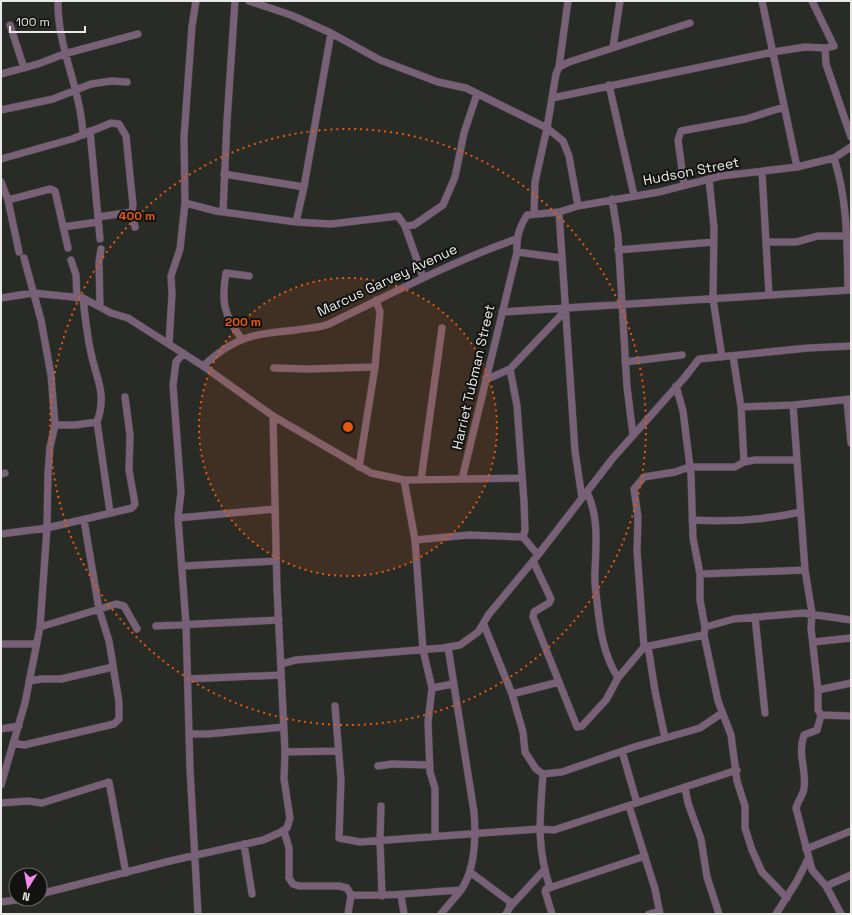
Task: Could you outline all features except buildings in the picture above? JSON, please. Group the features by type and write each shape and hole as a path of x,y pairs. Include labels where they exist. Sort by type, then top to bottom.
{"street":[{"path":"58,1 58,22 64,54 75,90 82,121 83,135"},
{"path":"170,344 172,294 171,276 180,249 185,204 184,137 192,26 196,1"},
{"path":"223,212 235,1"},
{"path":"249,1 290,15 331,33 380,60 438,82 466,88 547,128 563,141 569,156 578,206"},
{"path":"516,239 521,225 527,215 534,214 535,182 552,98 560,67 568,1"},
{"path":"613,47 620,1"},
{"path":"762,1 797,167"},
{"path":"552,98 773,52 805,47 825,48 834,46 812,1"},
{"path":"560,67 569,62 690,22"},
{"path":"10,25 24,68"},
{"path":"296,222 304,187 331,33"},
{"path":"1,74 38,64 64,54 138,34"},
{"path":"825,48 826,64 851,137"},
{"path":"1,110 53,99 91,84 127,82"},
{"path":"609,85 634,195"},
{"path":"405,226 414,224 443,205 455,177 464,133 477,94"},
{"path":"684,185 678,140 681,131 746,118 784,107"},
{"path":"1,160 34,149 57,144 111,123 119,124 124,130 133,205 132,212 135,227"},
{"path":"90,130 100,239"},
{"name":"Hudson Street","path":"534,214 559,212 578,206 684,185 721,176 797,167 834,158 851,147"},
{"path":"502,312 566,310 850,290 846,236 848,214 842,185 834,158"},
{"path":"762,172 769,295"},
{"path":"224,174 304,187"},
{"path":"709,179 714,242 713,299 722,357"},
{"path":"1,182 8,200 19,252"},
{"path":"8,200 50,189 55,191 68,248"},
{"path":"612,199 618,250 621,305 633,435"},
{"path":"185,204 223,212 296,222 331,224 398,216 405,226 423,277"},
{"path":"63,227 132,212"},
{"path":"559,212 575,451 584,495 593,508 595,526 595,573 602,640 611,666 618,678"},
{"path":"766,242 796,242 818,236 846,236"},
{"name":"Harriet Tubman Street","path":"462,479 517,252 516,239"},
{"name":"Marcus Garvey Avenue","path":"203,366 215,354 241,338 327,325 423,277 484,250 516,239"},
{"path":"618,250 714,242"},
{"path":"100,307 99,262 101,248"},
{"path":"517,252 562,258"},
{"path":"1,785 19,726 35,644 40,627 47,528 48,472 50,447 55,425 51,375 41,320 24,258"},
{"path":"71,260 76,275 92,354 102,394 101,411 97,422 110,512"},
{"path":"241,338 228,320 223,287 226,273 249,276"},
{"path":"1,298 33,292 80,298 111,313 128,318 203,366 273,416 359,467 390,479 421,480 522,478"},
{"path":"359,467 375,368 380,312 376,300"},
{"path":"486,378 510,370 566,310"},
{"path":"421,480 442,328"},
{"path":"281,664 296,660 448,647 460,645 468,641 484,625 490,614 633,435 685,377 699,359 772,351 851,346"},
{"path":"183,354 176,362 173,385 180,492 178,518 183,566 186,624 194,856 198,914"},
{"path":"626,362 682,355"},
{"path":"733,356 741,407 744,462"},
{"path":"274,368 375,368"},
{"path":"510,370 517,406 525,530 522,537"},
{"path":"676,386 683,411 691,475 693,538 700,574 700,600 704,631 714,685 722,713 732,735 737,781 745,806 745,828 752,850 762,872 787,898"},
{"path":"1,534 47,528 132,508 135,504 129,470 130,435 125,397"},
{"path":"741,407 793,405 849,400 851,443"},
{"path":"793,405 805,570 812,613 813,642 818,690 818,710 821,715 818,730 804,735 801,743 804,790 798,799 796,808 808,860 812,870 826,886 841,914"},
{"path":"48,892 263,840 284,831 287,828 290,818 284,779 285,752 276,561 273,416"},
{"path":"55,425 75,425 97,422"},
{"path":"665,738 646,647 637,551 638,517 634,489 644,477 675,472 689,467 736,467 744,462 798,460"},
{"path":"404,480 415,540 423,650 432,688 428,722 430,772 435,788 435,836"},
{"path":"178,518 275,509"},
{"path":"692,520 717,521 772,518 801,512"},
{"path":"13,743 24,745 114,724 119,719 120,712 109,641 99,609 84,520"},
{"path":"415,540 469,535 522,537"},
{"path":"522,537 535,558 551,599 549,603 534,612 533,617 577,727 582,726 606,700 618,678 646,647 704,631 734,619 812,613 851,620"},
{"path":"183,566 276,561"},
{"path":"700,574 805,570"},
{"path":"40,627 116,604 124,606 137,629"},
{"path":"755,617 765,713"},
{"path":"156,626 279,620"},
{"path":"484,625 507,686 512,694 524,732 525,752 536,769 543,774 562,772 622,751 700,728 722,713"},
{"path":"813,642 851,638"},
{"path":"1,644 35,644"},
{"path":"441,914 461,890 470,872 476,833 474,807 448,647"},
{"path":"29,681 61,679 113,667"},
{"path":"188,679 281,675"},
{"path":"512,694 559,682"},
{"path":"818,690 851,683"},
{"path":"432,688 453,684"},
{"path":"335,706 341,780 339,838 360,842 539,829 554,830 729,774 736,770"},
{"path":"821,715 851,716"},
{"path":"1,729 19,726"},
{"path":"189,734 208,734 284,727"},
{"path":"285,752 338,750"},
{"path":"622,751 637,803"},
{"path":"378,766 392,764 430,764"},
{"path":"543,774 539,829 544,870 550,888"},
{"path":"1,803 28,801 42,802 109,782 126,873"},
{"path":"685,787 688,803 701,839 707,876 719,914"},
{"path":"381,806 380,840 382,896"},
{"path":"629,806 655,889 659,912 649,914"},
{"path":"284,831 288,848 289,878 293,884 299,886 342,886 348,888 351,896 348,914"},
{"path":"806,849 851,831"},
{"path":"244,844 252,894"},
{"path":"552,914 545,891 645,856"},
{"path":"776,914 787,898 808,860"},
{"path":"506,914 510,907 544,870"},
{"path":"470,872 505,898 510,904 510,907"},
{"path":"826,886 851,875"},
{"path":"351,896 401,895 415,892 461,890"},
{"path":"401,895 404,914"}]}
